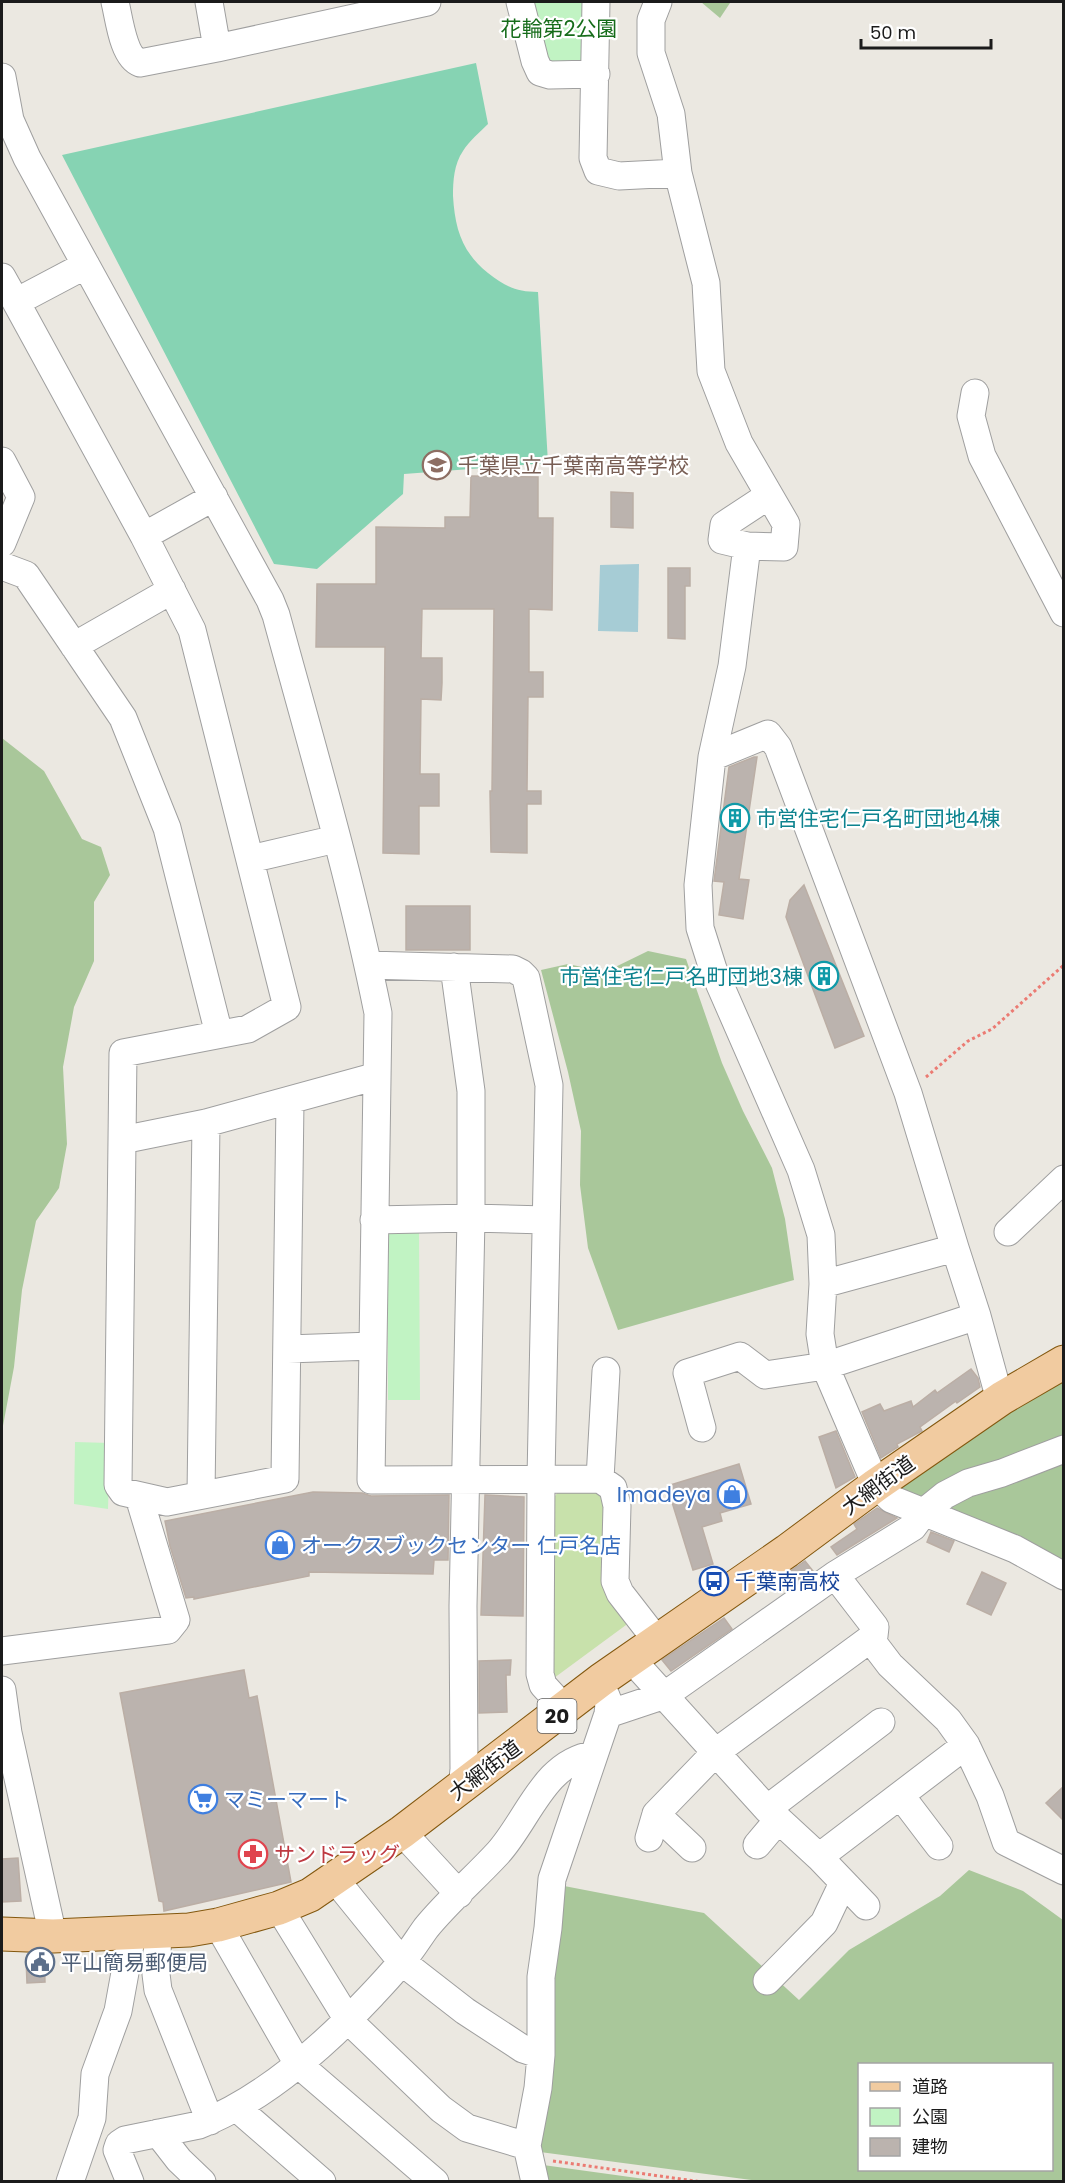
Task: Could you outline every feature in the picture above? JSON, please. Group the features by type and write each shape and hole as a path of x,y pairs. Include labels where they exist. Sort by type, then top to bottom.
{"main road":[{"name":"大網街道","path":"2,1934 53,1936 145,1933 218,1925 279,1908 310,1894 462,1789 601,1680 787,1551 876,1485 1002,1398 1064,1362"}],"street":[{"path":"114,2 125,42 134,61 149,63 428,2"},
{"path":"209,2 217,48"},
{"path":"520,2 540,72 550,75 596,74"},
{"path":"597,2 593,158 598,171 619,176 678,173"},
{"path":"658,2 651,20 651,53 671,114 678,173 706,283 711,371 739,443 786,524 784,547 747,546 722,540 724,525 768,496"},
{"path":"2,76 6,103 16,137 214,497 276,615 336,839 369,965 378,1013 371,1479 600,1479 613,1488 617,1506 615,1581 621,1593 658,1642"},
{"path":"16,302 86,265"},
{"path":"2,277 144,536 192,630 287,1007 249,1029 123,1053 118,1485 123,1492 167,1502 285,1479 290,1101"},
{"path":"975,393 971,416 982,456 1064,613"},
{"path":"2,461 21,496 2,543"},
{"path":"144,536 214,497"},
{"path":"747,546 732,666 712,757 698,885 700,928 713,969 801,1170 821,1235 823,1284 820,1334 825,1366 876,1485 891,1499 1015,1549 1064,1576"},
{"path":"2,566 26,575 123,718 167,828 219,1035"},
{"path":"74,646 172,590"},
{"path":"712,757 768,734 778,747 908,1093 954,1248 977,1316 997,1389 1002,1398"},
{"path":"250,859 336,839"},
{"path":"369,965 513,969 526,978 549,1085 541,1478 540,1674 543,1685 565,1709"},
{"path":"454,967 471,1091 462,1789"},
{"path":"122,1140 206,1123 377,1076"},
{"path":"201,1495 206,1123"},
{"path":"1008,1232 1064,1179"},
{"path":"374,1220 471,1218 546,1220"},
{"path":"823,1284 954,1248"},
{"path":"702,1428 687,1373 740,1356 765,1375 825,1366 977,1316"},
{"path":"288,1349 372,1347"},
{"path":"600,1479 606,1371"},
{"path":"608,1713 665,1695 836,1575 913,1527 924,1512 945,1495 968,1483 1002,1473 1064,1449"},
{"path":"2,1651 168,1630 176,1620 139,1497"},
{"path":"692,1848 652,1826 717,1752 874,1636 875,1627 836,1575"},
{"path":"871,1640 890,1665 948,1720 966,1745 990,1796 1006,1842 1064,1871"},
{"path":"632,1660 773,1815 819,1857 866,1906"},
{"path":"279,1908 348,2020 441,2109 468,2128 531,2162 541,2055 541,1977 549,1928 552,1879 608,1713 609,1704 601,1680"},
{"path":"2,1690 5,1734 53,1936"},
{"path":"757,1845 773,1815 881,1722"},
{"path":"819,1857 966,1745"},
{"path":"130,2181 117,2150 119,2144 125,2140 210,2121 237,2108 298,2064 348,2020 402,1962 427,1928 501,1851 554,1775 578,1757 593,1755"},
{"path":"901,1796 939,1846"},
{"path":"402,1832 459,1894"},
{"path":"334,1878 402,1962 465,2011 523,2049 541,2055"},
{"path":"767,1981 824,1923 843,1883"},
{"path":"218,1925 298,2064 435,2181"},
{"path":"145,1933 158,1990 210,2121"},
{"path":"70,2181 92,2118 95,2074 145,1933"},
{"path":"237,2108 322,2181"},
{"path":"158,2133 179,2160 202,2181"}],"path":[{"path":"908,1093 968,1041 992,1029 1064,965"},
{"path":"531,2162 702,2181"}],"green space":[{"name":"花輪第2公園","path":"528,2 585,2 584,67 549,68"},
{"path":"701,2 729,2 730,3 720,18"},
{"path":"476,63 488,124 468,144 458,161 453,190 454,208 462,239 479,265 511,287 538,292 548,463 404,474 403,494 317,569 274,564 62,155"},
{"path":"2,738 44,771 82,839 101,847 110,875 94,902 94,961 74,1007 63,1067 67,1144 59,1188 36,1221 22,1290 14,1367 2,1431"},
{"path":"648,951 686,959 722,1063 772,1168 785,1219 794,1280 618,1330 588,1248 580,1185 581,1131 541,970 568,964 605,972"},
{"path":"387,1226 419,1226 420,1400 388,1400"},
{"path":"1063,1381 1063,1443 916,1505 893,1486 1000,1416"},
{"path":"75,1442 110,1443 108,1509 74,1504"},
{"path":"1063,1454 1064,1567 936,1511"},
{"path":"561,1488 598,1490 607,1500 627,1618 626,1625 554,1678 550,1672 552,1500"},
{"path":"969,1870 1023,1891 1063,1920 1063,2181 759,2181 540,2152 559,1885 704,1913 799,2000 849,1950 940,1896"},
{"path":"543,2165 659,2181 540,2181"}],"water":[{"path":"639,564 638,632 598,631 600,565"}],"building":[{"path":"471,476 538,477 538,518 553,518 552,610 529,609 529,672 543,672 543,697 528,697 527,791 541,791 541,804 527,804 527,853 491,852 494,609 422,609 421,658 442,658 442,683 441,700 421,699 420,774 439,774 439,806 419,806 419,854 383,853 385,647 316,647 317,584 376,584 376,527 445,528 445,517 470,517"},
{"path":"611,492 633,493 633,528 611,527"},
{"path":"668,568 690,568 690,586 685,586 685,639 668,638"},
{"name":"市営住宅仁戸名町団地4棟","path":"757,757 739,879 749,880 743,919 719,915 724,882 714,881 729,767"},
{"name":"市営住宅仁戸名町団地3棟","path":"804,885 864,1036 835,1048 786,917 790,900"},
{"path":"406,906 470,906 470,950 406,950"},
{"path":"971,1369 978,1378 980,1387 957,1403 956,1401 920,1427 922,1431 897,1444 898,1447 881,1458 862,1412 880,1404 884,1411 911,1401 913,1407 935,1390 937,1393"},
{"path":"836,1431 855,1477 836,1488 819,1437"},
{"path":"739,1464 751,1504 720,1513 722,1521 702,1527 713,1564 693,1570 667,1486"},
{"path":"313,1492 362,1493 371,1496 449,1495 448,1560 434,1560 433,1574 309,1572 309,1576 194,1599 194,1597 186,1598 165,1521"},
{"path":"485,1495 524,1497 523,1616 481,1615"},
{"path":"877,1508 897,1518 837,1555 831,1547 857,1529 854,1524"},
{"path":"931,1532 954,1541 949,1552 927,1542"},
{"path":"805,1561 813,1571 790,1588 782,1577"},
{"path":"982,1572 1006,1583 991,1615 967,1604"},
{"path":"724,1618 732,1629 671,1671 662,1660"},
{"path":"511,1660 510,1675 506,1675 507,1712 479,1713 479,1661"},
{"path":"244,1670 249,1698 257,1696 291,1882 164,1911 163,1902 159,1901 120,1693"},
{"path":"1064,1786 1064,1821 1046,1803"},
{"path":"18,1858 21,1901 2,1902 2,1859"},
{"path":"44,1957 45,1982 27,1983 26,1958"}],"place":[{"name":"千葉県立千葉南高等学校","path":"437,465"},
{"name":"市営住宅仁戸名町団地4棟","path":"735,818"},
{"name":"市営住宅仁戸名町団地3棟","path":"824,976"},
{"name":"Imadeya","path":"732,1494"},
{"name":"オークスブックセンター 仁戸名店","path":"280,1545"},
{"name":"千葉南高校","path":"714,1581"},
{"name":"マミーマート","path":"203,1799"},
{"name":"サンドラッグ","path":"253,1854"},
{"name":"平山簡易郵便局","path":"40,1962"}]}
